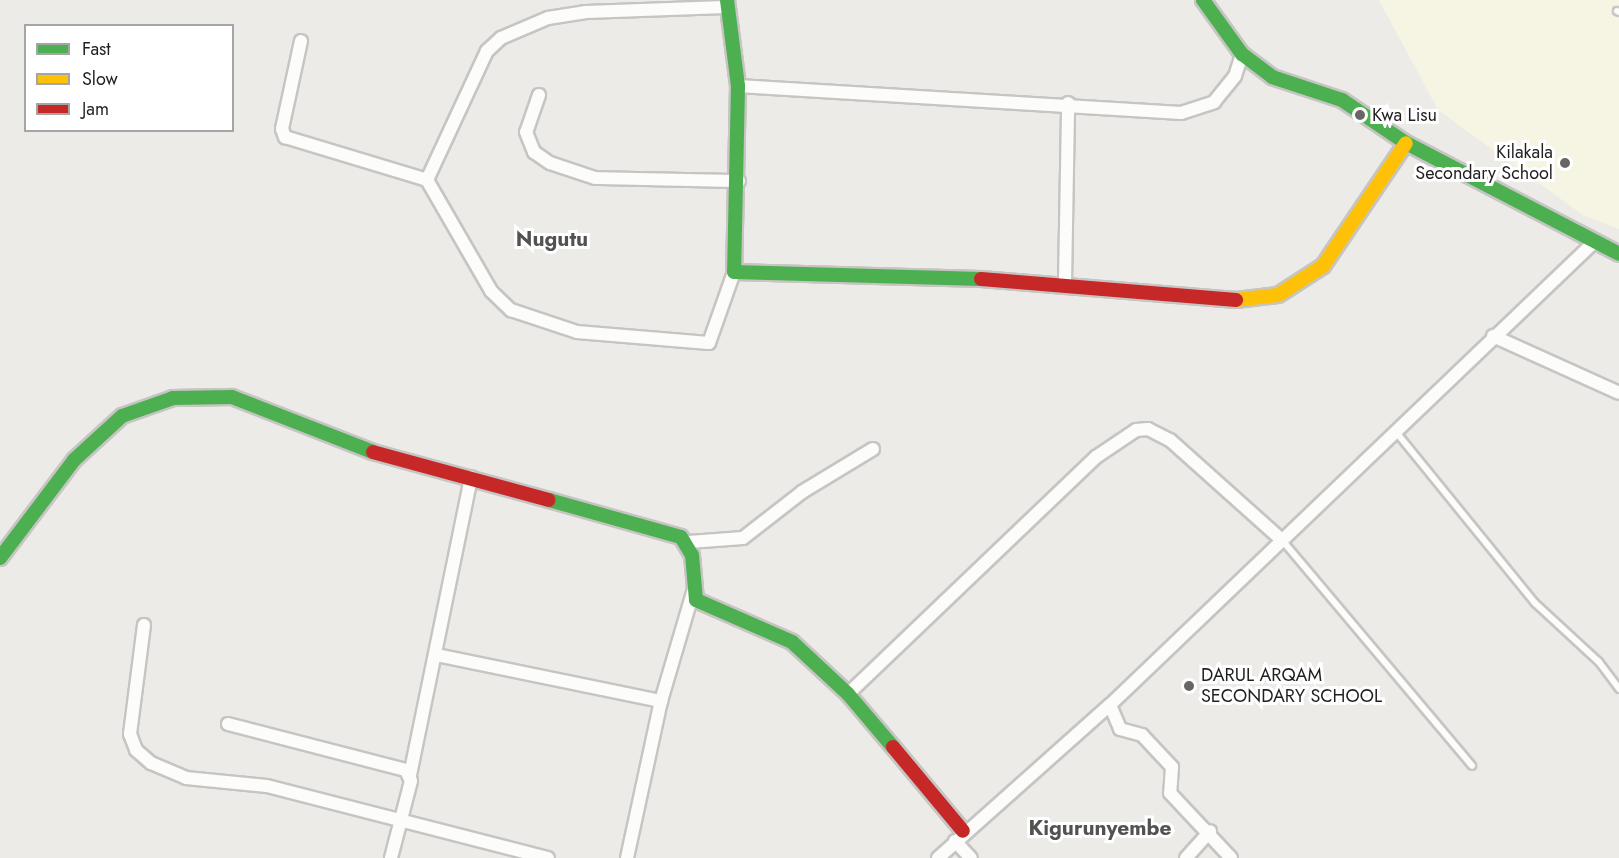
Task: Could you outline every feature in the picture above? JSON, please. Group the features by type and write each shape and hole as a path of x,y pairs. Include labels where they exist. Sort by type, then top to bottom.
{"street":[{"path":"1203,0 1242,54 1272,76 1342,100 1406,143 1592,244 1619,254"},
{"path":"301,41 282,129 285,137 427,180 491,291 511,310 539,321 659,343 709,343 734,272 739,181 738,86 727,4 585,12 548,18 501,38 487,51 427,180"},
{"path":"738,86 1195,111 1228,87 1242,54"},
{"path":"540,95 525,132 534,152 550,162 595,178 739,181"},
{"path":"1065,283 1068,103"},
{"path":"734,272 748,277 829,273 1065,283 1188,298 1244,301 1278,295 1323,266 1406,143"},
{"path":"938,858 959,836 1110,705 1493,336 1592,244"},
{"path":"1493,336 1619,393"},
{"path":"0,558 34,507 102,432 122,416 173,398 232,397 373,452 656,527 689,542 743,538 802,492 873,449"},
{"path":"848,694 1103,450 1136,430 1148,429 1170,440 1282,540"},
{"path":"391,858 403,819 471,477"},
{"path":"627,858 661,701 693,592 689,542"},
{"path":"693,592 704,606 792,642 848,694 959,836 971,858"},
{"path":"144,625 130,734 136,750 151,763 186,778 267,786 548,858"},
{"path":"437,656 661,701"},
{"path":"1110,705 1120,729 1142,735 1172,767 1170,793 1210,831 1232,858"},
{"path":"228,724 392,764 410,775"},
{"path":"1186,858 1210,831"}],"lane":[{"path":"1395,431 1535,603 1599,662 1619,689"},
{"path":"1282,540 1472,766"}],"shaded area":[{"name":"Kilakala Secondary School","path":"1379,0 1619,0 1619,229 1583,215 1438,110"}],"traffic: fast":[{"path":"727,0 738,86 734,272 981,279"},
{"path":"1203,0 1242,54 1272,77 1342,100 1406,143 1619,254"},
{"path":"0,558 74,460 122,416 173,398 232,397 373,452"},
{"path":"549,500 681,537 692,555 696,600 792,642 848,694 893,747"}],"traffic: slow":[{"path":"1236,300 1278,295 1323,266 1406,143"}],"traffic: jam":[{"path":"981,279 1236,300"},
{"path":"373,452 549,500"},
{"path":"893,747 963,831"}],"place":[{"name":"Kwa Lisu","path":"1360,115"},
{"name":"Kilakala Secondary School","path":"1565,163"},
{"name":"DARUL ARQAM SECONDARY SCHOOL","path":"1189,686"}],"district":[{"name":"Nugutu","path":"552,239"},
{"name":"Kigurunyembe","path":"1100,828"}]}
